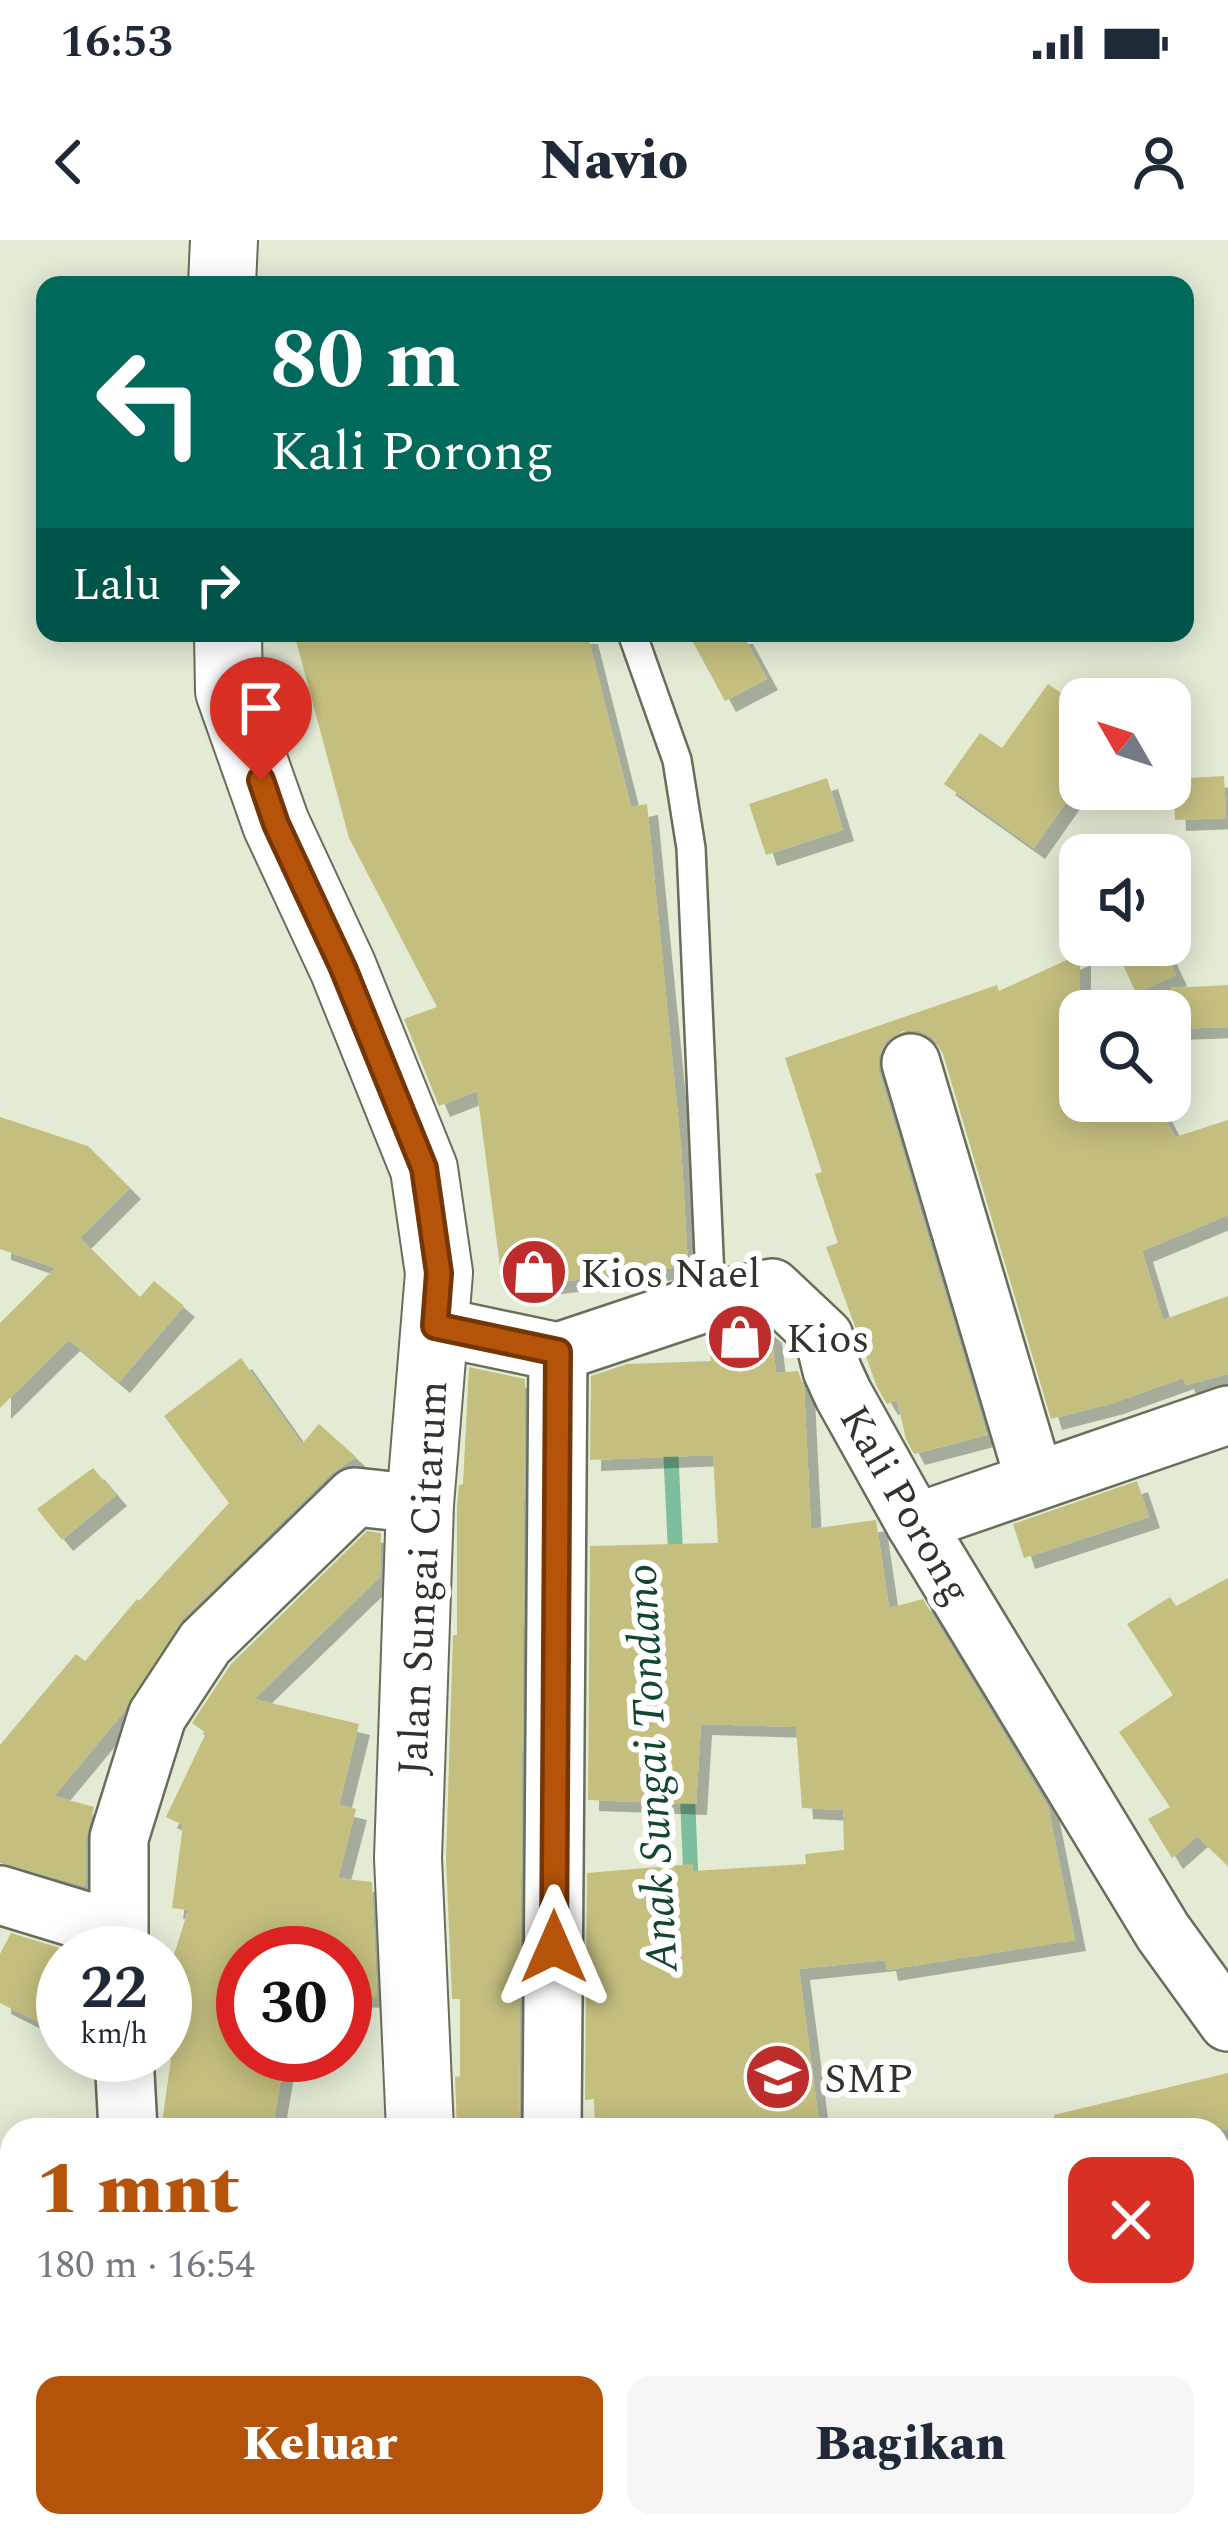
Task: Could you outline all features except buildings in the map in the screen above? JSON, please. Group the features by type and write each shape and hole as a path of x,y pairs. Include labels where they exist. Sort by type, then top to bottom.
{"street":[{"path":"222,276 224,240"},
{"name":"Jalan Sungai Citarum","path":"228,642 229,691 276,824 343,968 424,1168 439,1273 420,1504 408,1858 419,2118"},
{"path":"911,1063 1036,1481"},
{"name":"Kali Porong","path":"558,1352 711,1301 772,1288 809,1319 824,1336 843,1394 915,1522 1163,1932 1228,2022"},
{"path":"435,1326 558,1352 552,2118"},
{"path":"915,1522 1228,1415"},
{"path":"119,1926 119,1838 157,1716 205,1642 355,1496 420,1504"},
{"path":"0,1895 78,1926"},
{"path":"125,2082 127,2118"}],"lane":[{"path":"635,642 677,760 691,848 711,1301"}],"waterway":[{"name":"Anak Sungai Tondano","path":"670,1436 676,1562"},
{"name":"Anak Sungai Tondano","path":"687,1784 691,1880"}],"place":[{"name":"Kios Nael","path":"534,1272"},
{"name":"Kios","path":"740,1337"},
{"name":"SMP","path":"778,2077"}],"route":[{"path":"261,780 424,1168 439,1273 435,1326 558,1352 554,1947"}]}
